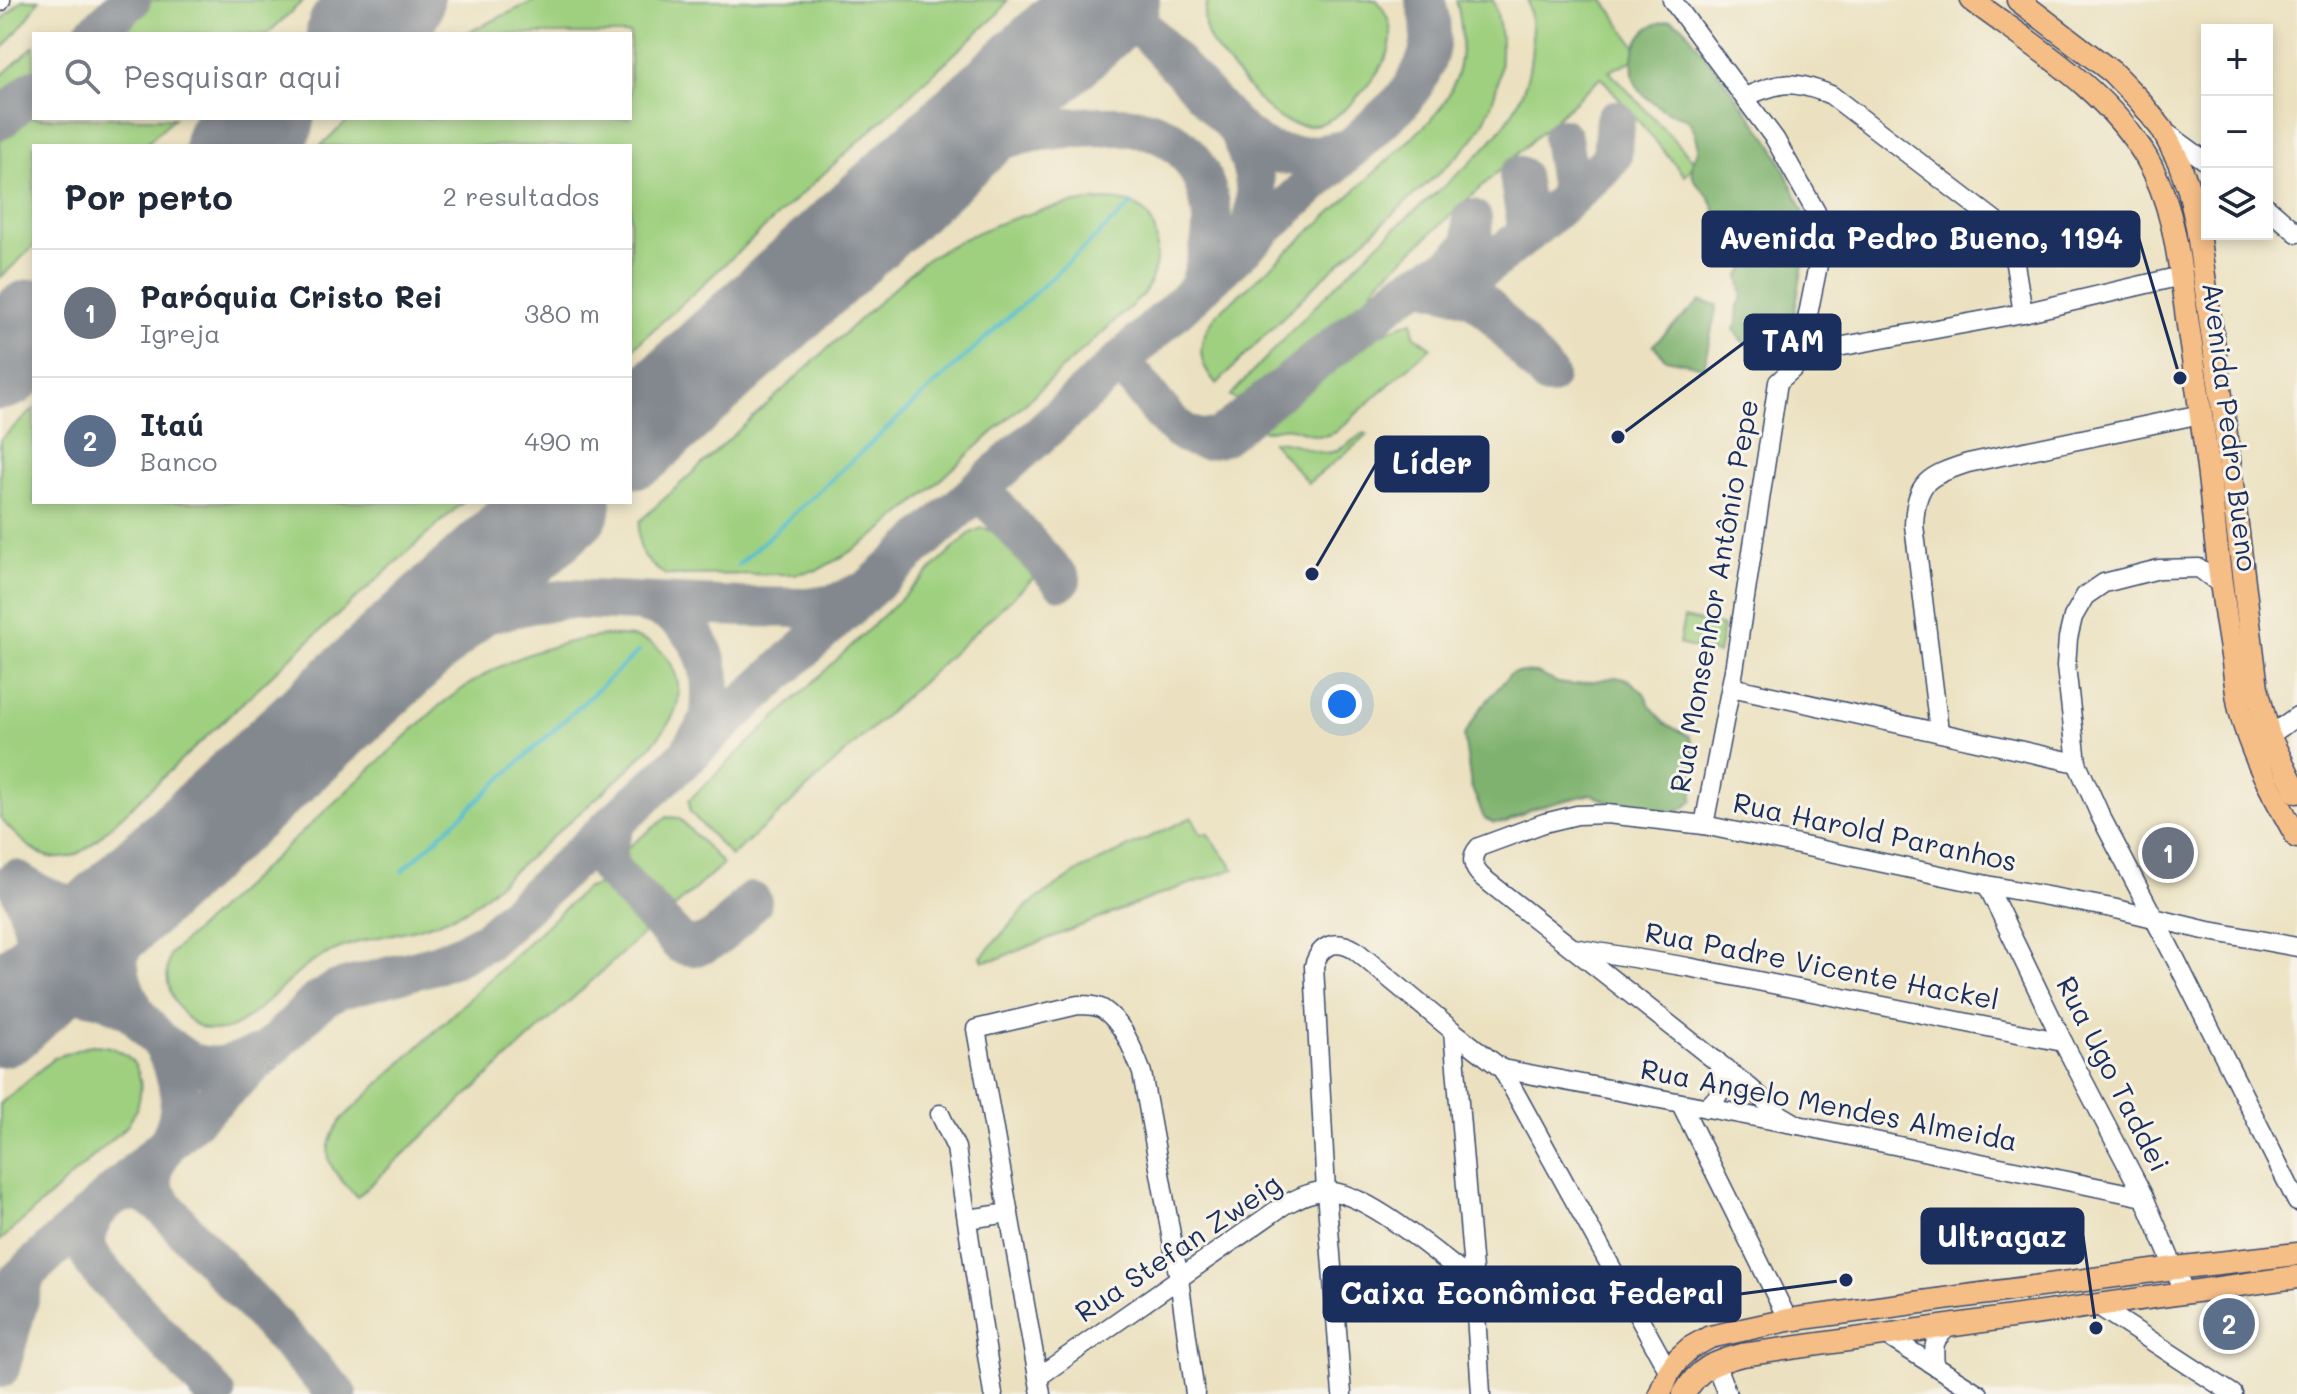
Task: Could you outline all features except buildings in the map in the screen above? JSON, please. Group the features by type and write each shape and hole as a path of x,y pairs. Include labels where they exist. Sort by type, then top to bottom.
{"main road":[{"name":"Avenida Pedro Bueno","path":"1972,0 2069,71 2118,118 2146,155 2161,184 2181,276 2201,414 2220,584 2241,711 2264,773 2297,837"},
{"name":"Avenida Pedro Bueno","path":"2018,0 2112,72 2139,100 2162,129 2200,202 2257,688 2269,736 2297,792"},
{"path":"1660,1394 1679,1358 1710,1337 1788,1320 2297,1254"},
{"path":"1684,1394 1697,1374 1715,1363 1742,1355 2297,1277"}],"street":[{"name":"Rua Monsenhor Antônio Pepe","path":"1672,0 1775,139 1816,212 1820,234 1819,260 1800,354 1795,367 1778,382 1731,687 1704,825"},
{"path":"1745,97 1788,83 1808,85 1831,95 1970,200 1997,222 2008,241 2023,313"},
{"path":"2162,129 2201,158"},
{"path":"2273,212 2297,233"},
{"path":"1800,354 2023,313 2181,276"},
{"path":"1939,731 1914,525 1915,502 1923,485 1942,472 1968,463 2201,414"},
{"path":"2220,584 2199,568 2159,569 2104,583 2085,596 2073,617 2066,666 2077,763 2101,817 2297,1202"},
{"path":"1731,687 2077,763"},
{"path":"2269,736 2297,716"},
{"name":"Rua Harold Paranhos","path":"1570,947 1476,871 1473,857 1479,847 1577,815 1607,814 1704,825 2297,947"},
{"path":"2112,908 2126,894 2131,885 2131,875"},
{"name":"Rua Ugo Taddei","path":"1987,885 2063,1042 2144,1197 2184,1291"},
{"path":"2176,960 2185,944 2204,930"},
{"path":"1342,1394 1326,1191 1314,966 1316,956 1322,949 1340,945 1355,950 1502,1069 1669,1372"},
{"path":"1570,947 1781,1115 1798,1125"},
{"name":"Rua Padre Vicente Hackel","path":"1570,947 1688,967 2063,1042"},
{"path":"1039,1385 976,1029 1078,1005 1104,1010 1132,1045 1142,1073 1179,1279 1195,1394"},
{"path":"1453,1031 1481,1394"},
{"path":"1706,1108 1718,1098 1723,1083 1717,1061"},
{"name":"Rua Angelo Mendes Almeida","path":"1502,1069 1798,1125 2144,1197"},
{"path":"1741,1115 1750,1102 1749,1087"},
{"path":"1681,1104 1788,1320"},
{"path":"940,1114 956,1148 993,1394"},
{"name":"Rua Stefan Zweig","path":"1039,1385 1179,1279 1284,1205 1306,1194 1326,1191 1350,1196 1375,1208 1474,1282"},
{"path":"968,1219 1009,1213"},
{"path":"2095,1304 2233,1394"},
{"path":"1935,1366 1933,1344 1938,1335 1952,1324"},
{"path":"1884,1334 1979,1394"},
{"path":"1715,1363 1727,1394"}],"green space":[{"path":"22,0 39,0 0,52 0,22"},
{"path":"152,0 304,0 269,32 117,32"},
{"path":"536,0 1007,0 999,13 632,349 632,144 322,144 349,120 632,120 632,32 469,32"},
{"path":"1209,0 1377,0 1390,25 1389,49 1378,71 1344,110 1326,122 1305,126 1293,124 1274,115 1260,102 1212,43 1204,19"},
{"path":"1456,0 1493,0 1498,17 1501,52 1497,86 1476,135 1453,160 1311,289 1217,384 1205,366 1201,349 1206,332 1217,314 1413,137 1445,101 1460,57 1461,34"},
{"path":"1528,0 1604,0 1642,56 1609,71 1696,163 1685,176 1601,77 1379,281 1349,322 1285,372 1236,400 1230,396 1350,271 1460,173 1505,124 1522,93 1530,67 1532,27"},
{"path":"1671,20 1683,26 1772,144 1803,210 1808,235 1792,328 1788,344 1767,361 1761,359 1734,329 1743,296 1739,276 1746,267 1747,253 1739,239 1719,225 1711,200 1693,177 1692,167 1698,147 1693,128 1687,119 1667,112 1648,98 1639,89 1633,75 1633,59 1644,32"},
{"path":"32,48 32,76 0,105 0,77"},
{"path":"32,109 32,120 172,120 146,144 32,144 32,248 0,278 0,138"},
{"path":"1089,201 1129,203 1145,213 1152,223 1157,248 1148,287 1141,297 922,497 873,537 818,570 794,574 666,575 646,559 640,546 640,521 921,263 981,231 1023,215"},
{"path":"1700,301 1717,305 1704,367 1666,359 1653,345"},
{"path":"1413,321 1414,335 1431,347 1336,432 1318,436 1291,428 1264,431 1260,427 1363,343"},
{"path":"32,411 32,504 461,504 290,658 91,845 78,854 53,858 30,847 0,818 0,440"},
{"path":"1364,433 1368,435 1308,483 1272,442 1328,453"},
{"path":"982,528 1003,534 1040,572 731,856 690,812 689,800 970,533"},
{"path":"1684,618 1723,627 1718,654 1679,644"},
{"path":"602,636 647,641 668,659 678,688 677,706 660,736 612,784 470,908 426,926 331,952 306,967 252,1015 232,1027 208,1029 187,1018 170,991 167,969 170,954 439,706 477,679 515,659 557,645"},
{"path":"1537,673 1558,683 1573,685 1616,677 1629,680 1644,693 1664,723 1689,736 1696,769 1692,801 1670,815 1617,819 1615,805 1591,794 1531,809 1506,822 1494,823 1484,818 1471,786 1464,736 1480,709 1510,674"},
{"path":"667,817 679,818 723,864 669,912 621,863 622,852"},
{"path":"1192,817 1201,834 1207,833 1234,869 1161,894 997,959 983,961 981,957 1028,905 1082,869"},
{"path":"597,885 609,887 647,930 357,1197 334,1170 328,1152 342,1119 585,889"},
{"path":"91,1045 122,1052 132,1061 140,1084 135,1112 127,1126 0,1241 0,1104 54,1058"}],"waterway":[{"path":"738,565 1132,204"},
{"path":"402,871 639,651"}],"taxiway":[{"path":"96,32 131,0"},
{"path":"362,32 402,0"},
{"path":"1048,56 1063,30 1069,0"},
{"path":"1117,0 1237,129"},
{"path":"0,1297 267,1052 316,1003 337,990 436,964 486,941 1401,102 1418,78 1428,54 1431,29 1425,0"},
{"path":"0,120 32,91"},
{"path":"1571,196 1612,156 1615,120"},
{"path":"896,195 959,157 1018,135 1100,126 1135,127 1151,131 1179,146 1191,159 1208,195 1212,215 1211,236 1199,288"},
{"path":"1240,248 1253,218 1255,188 1249,159 1237,129 1269,151 1292,156 1352,148"},
{"path":"1528,233 1571,196 1562,138"},
{"path":"1519,176 1528,233 1472,277 1422,283 1477,299 1548,376"},
{"path":"1135,379 1162,413 1183,432 1195,438 1222,436 1404,291 1451,266 1471,246 1472,219"},
{"path":"979,488 1061,580"},
{"path":"410,641 486,614 569,599 808,608 835,604 857,594"},
{"path":"647,604 662,609 686,625 695,636 707,663 710,713 706,727 693,745"},
{"path":"614,825 608,846 608,867 681,944 702,945 711,940 752,902"},
{"path":"23,997 32,964 34,937 29,912 15,880 47,898 75,905 103,902 138,891"},
{"path":"132,1005 118,961 121,934 138,891"},
{"path":"27,893 162,1043"},
{"path":"1,1016 34,1001 65,993 96,995 130,1010"},
{"path":"215,1394 95,1265 88,1249 87,1236 89,1225 102,1206 111,1198 132,1192 154,1200 182,1227 158,1197 152,1179 157,1161 176,1126 180,1102 177,1078 162,1043 187,1060 204,1066 229,1064 263,1053"},
{"path":"182,1227 337,1394"},
{"path":"0,1368 26,1274"}],"runway":[{"path":"358,32 394,0"},
{"path":"632,437 1110,0"},
{"path":"236,144 263,120"},
{"path":"0,360 32,331"},
{"path":"0,1017 560,504"}],"place":[{"name":"Avenida Pedro Bueno, 1194","path":"2180,378"},
{"name":"TAM","path":"1618,437"},
{"name":"Líder","path":"1312,574"},
{"name":"Paróquia Cristo Rei","path":"2168,853"},
{"name":"Caixa Econômica Federal","path":"1846,1280"},
{"name":"Itaú","path":"2229,1324"},
{"name":"Ultragaz","path":"2096,1328"}]}
